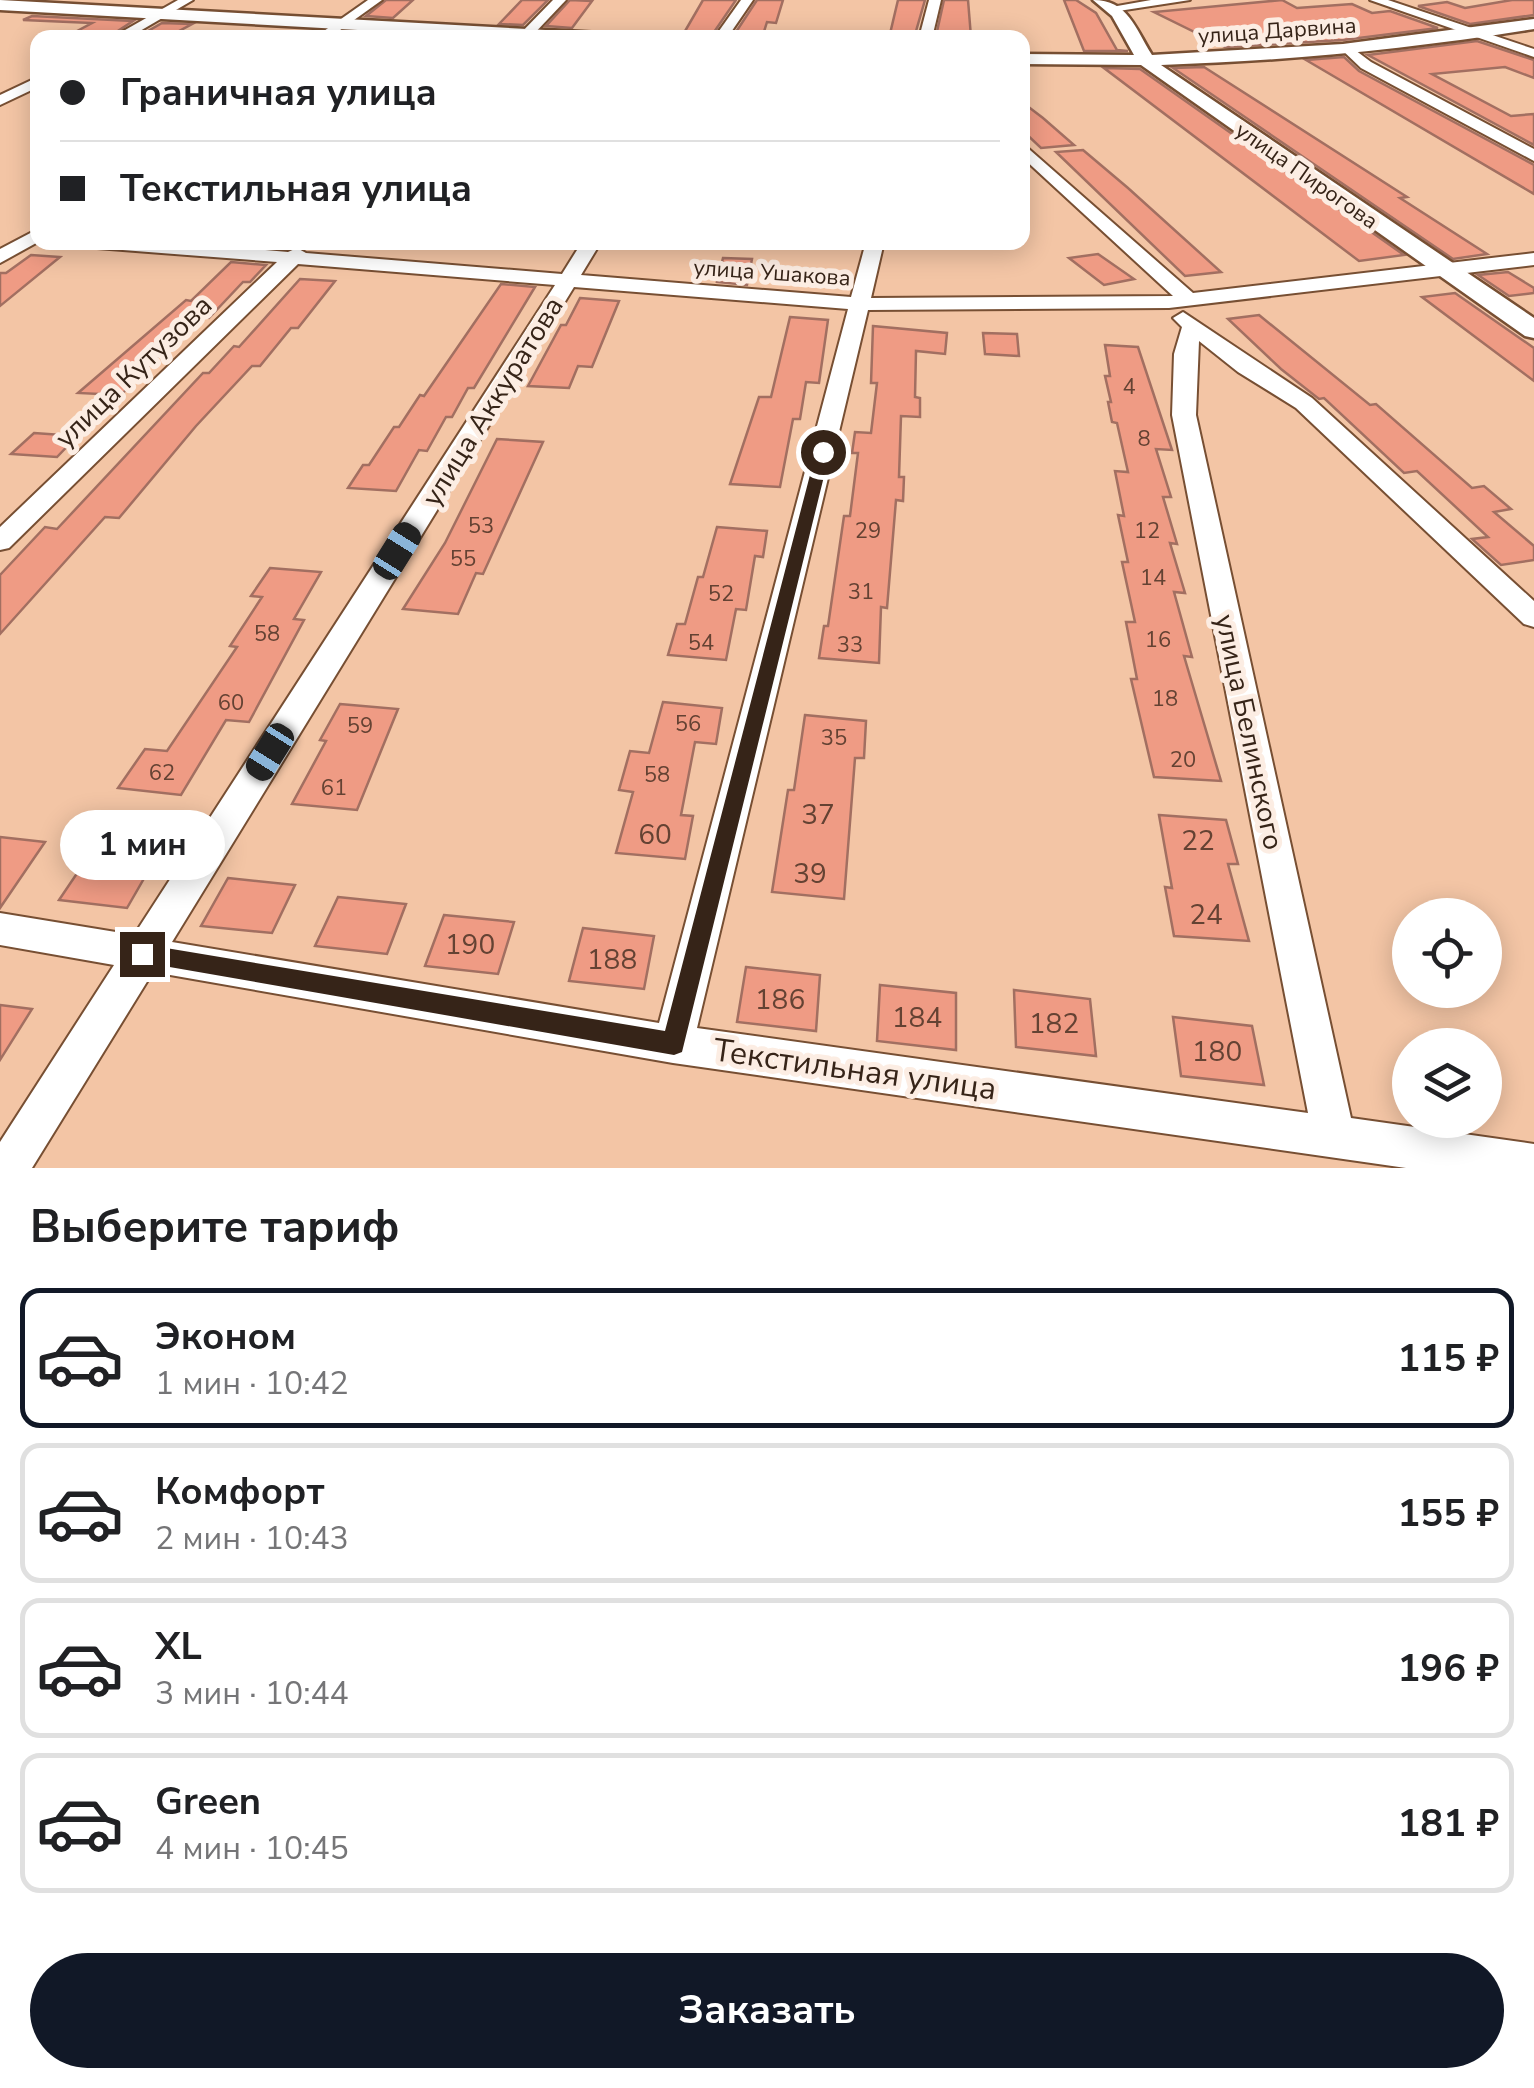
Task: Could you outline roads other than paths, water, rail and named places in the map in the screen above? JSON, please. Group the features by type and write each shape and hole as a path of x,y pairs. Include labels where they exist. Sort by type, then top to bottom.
{"street":[{"path":"132,30 186,0"},
{"path":"331,30 376,0"},
{"path":"530,30 560,0"},
{"path":"726,30 747,0"},
{"path":"927,30 935,0"},
{"path":"1106,4 1184,0"},
{"path":"1376,0 1534,53"},
{"name":"улица Пирогова","path":"1106,4 1148,63 1534,330"},
{"path":"0,5 448,30"},
{"name":"улица Дарвина","path":"1030,59 1148,63 1347,48 1481,34 1534,24"},
{"path":"1347,48 1366,65 1534,156"},
{"path":"0,101 30,85"},
{"path":"1030,156 1184,310 1304,404 1534,617"},
{"path":"0,234 30,236"},
{"path":"0,257 30,240"},
{"name":"улица Ушакова","path":"183,250 860,304 1184,310 1534,260"},
{"name":"улица Кутузова","path":"0,542 300,250"},
{"name":"улица Аккуратова","path":"8,1168 587,250"},
{"path":"674,1044 873,250"},
{"name":"улица Белинского","path":"1184,310 1184,415 1334,1136"},
{"name":"Текстильная улица","path":"0,928 674,1044 1534,1165"}]}
